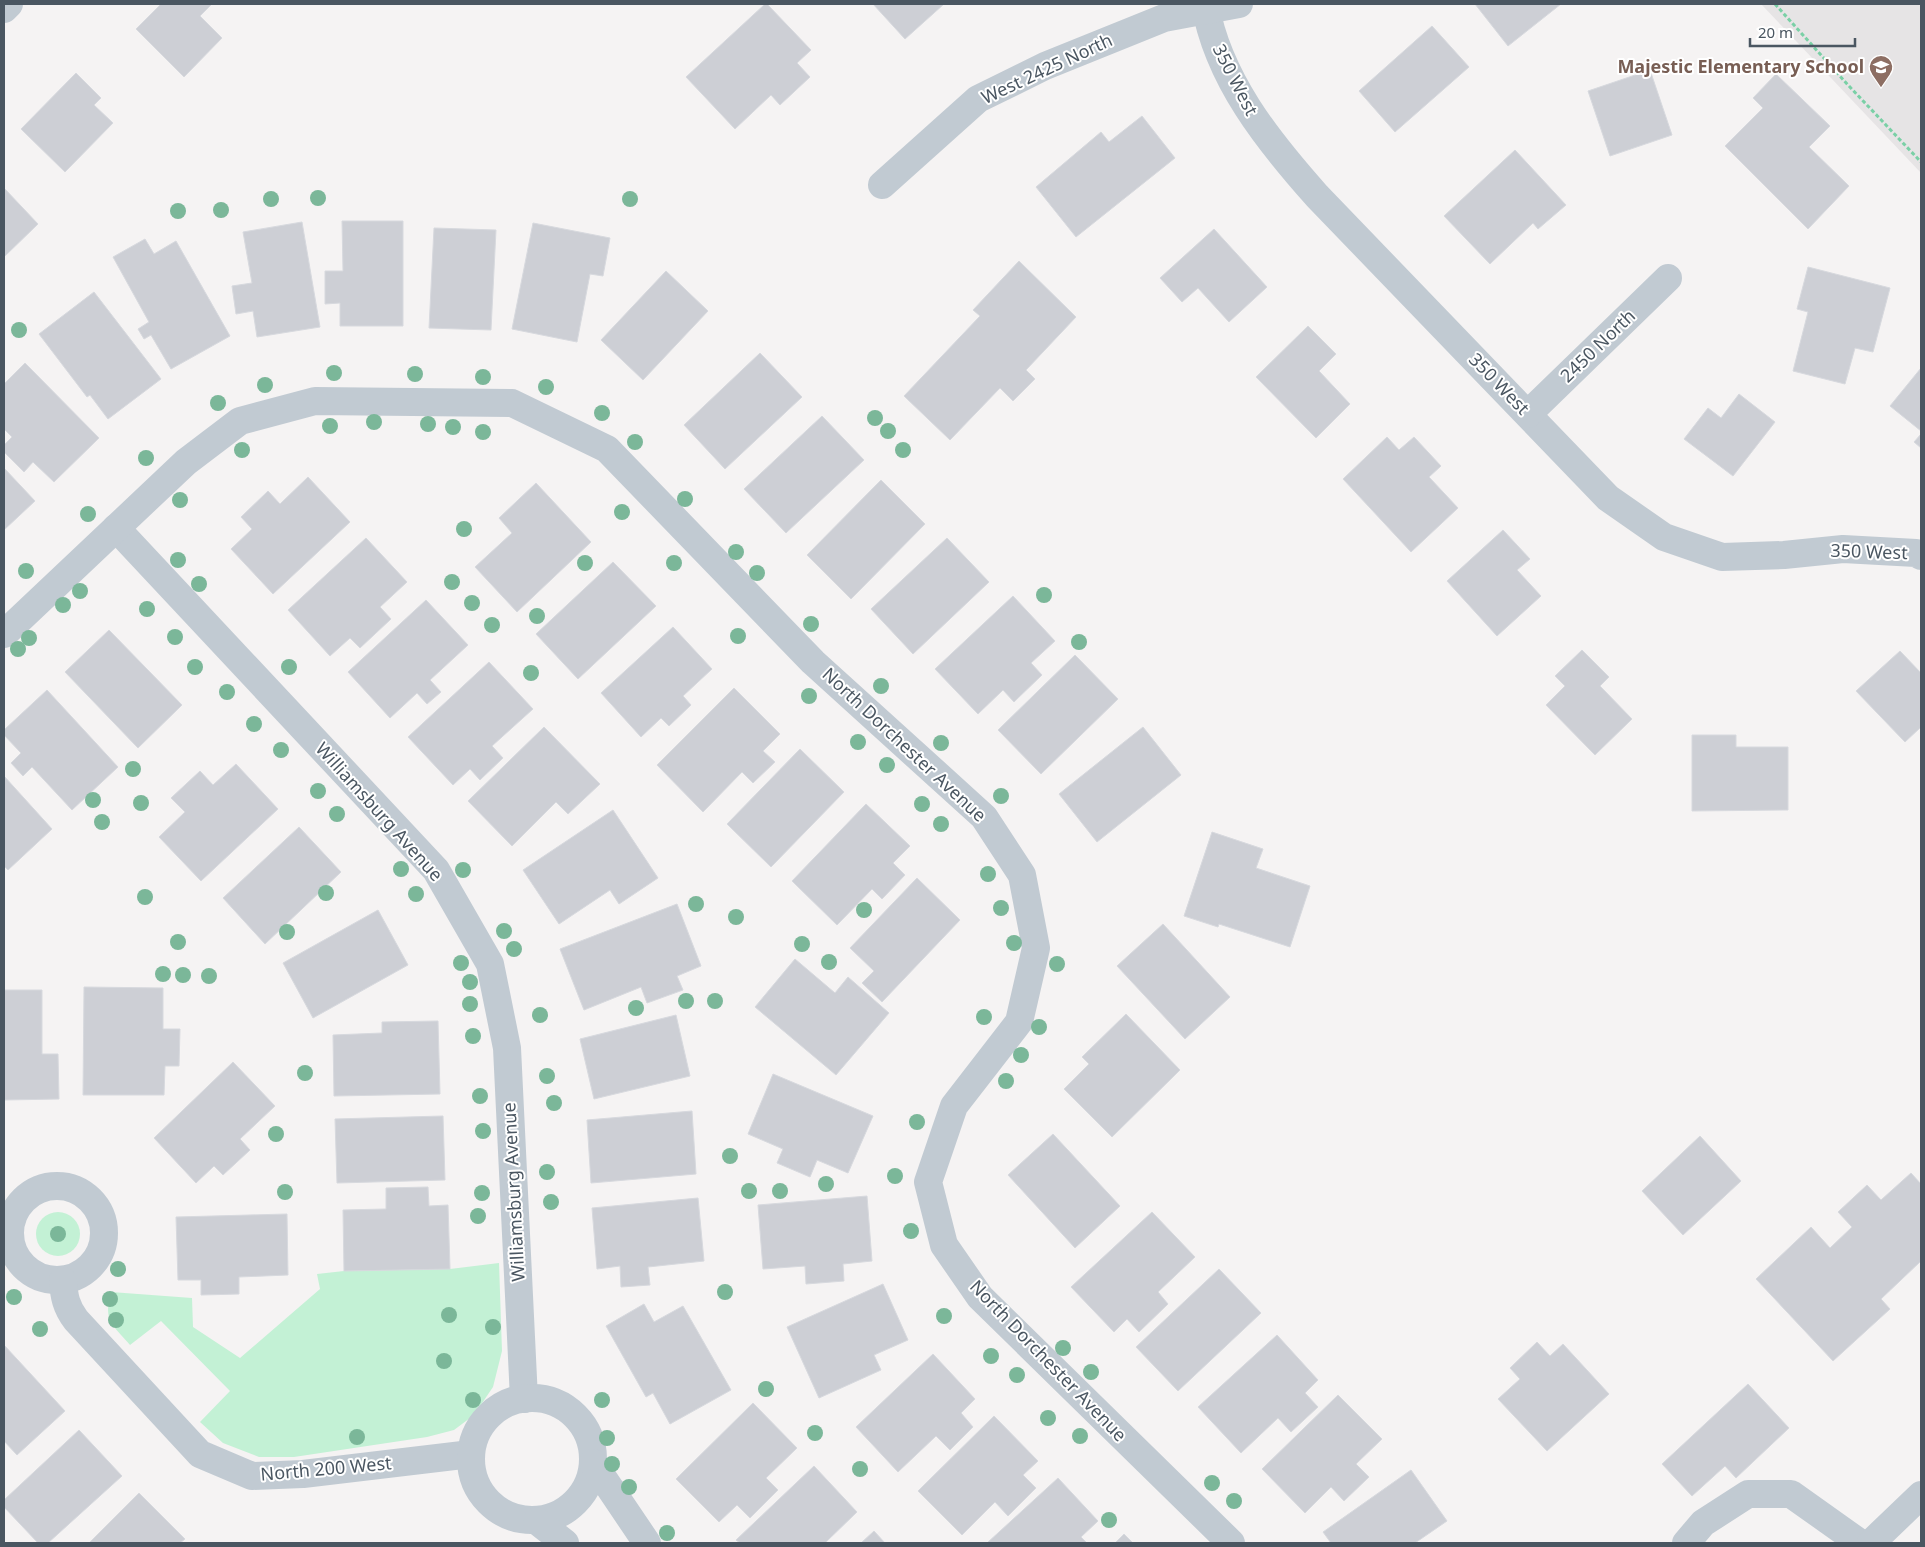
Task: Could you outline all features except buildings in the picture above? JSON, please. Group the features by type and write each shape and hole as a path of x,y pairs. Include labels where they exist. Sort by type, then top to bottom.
{"street":[{"path":"4,9 9,4"},
{"name":"West 2425 North","path":"882,185 978,99 1045,66 1164,18 1206,7 1239,4"},
{"name":"350 West","path":"1206,7 1215,45 1252,116 1279,153 1317,196 1608,498 1664,537 1722,557 1784,555 1843,549 1916,553 1921,556"},
{"name":"2450 North","path":"1528,414 1668,278"},
{"name":"North Dorchester Avenue","path":"4,634 186,462 240,421 315,401 512,403 607,449 813,662 984,817 1022,875 1036,948 1019,1022 954,1106 928,1182 944,1245 980,1296 1231,1543"},
{"name":"Williamsburg Avenue","path":"116,528 436,870 490,964 507,1048 524,1399"},
{"path":"52,1186 76,1190 87,1196 96,1206 102,1217 105,1229 104,1243 100,1254 91,1267 78,1276 63,1281 46,1280 31,1273 8,1247 13,1217 20,1204 29,1195 52,1186"},
{"name":"North 200 West","path":"63,1281 64,1297 68,1310 200,1454 252,1476 303,1474 471,1454"},
{"path":"524,1399 546,1400 566,1408 581,1422 590,1441 593,1463 588,1483 577,1501 557,1515 537,1520 515,1518 496,1510 482,1494 473,1475 471,1454 476,1436 487,1418 503,1405 524,1399"},
{"path":"593,1463 647,1543"},
{"path":"1686,1543 1703,1523 1748,1494 1791,1494 1860,1543"},
{"path":"1871,1543 1921,1495"},
{"path":"537,1520 565,1543"}],"path":[{"path":"1775,4 1921,162"}],"shaded area":[{"name":"Majestic Elementary School","path":"1761,4 1921,4 1921,173"}],"green space":[{"path":"54,1212 62,1212 74,1218 80,1234 74,1250 62,1256 54,1256 42,1250 36,1238 36,1230 42,1218"},
{"path":"499,1263 502,1351 493,1387 474,1415 454,1430 427,1437 294,1457 259,1457 223,1443 200,1422 230,1391 161,1321 130,1345 114,1327 108,1310 111,1292 192,1298 193,1327 240,1358 320,1289 317,1274 344,1271 450,1269"}],"place":[{"name":"Majestic Elementary School","path":"1881,88"}]}
